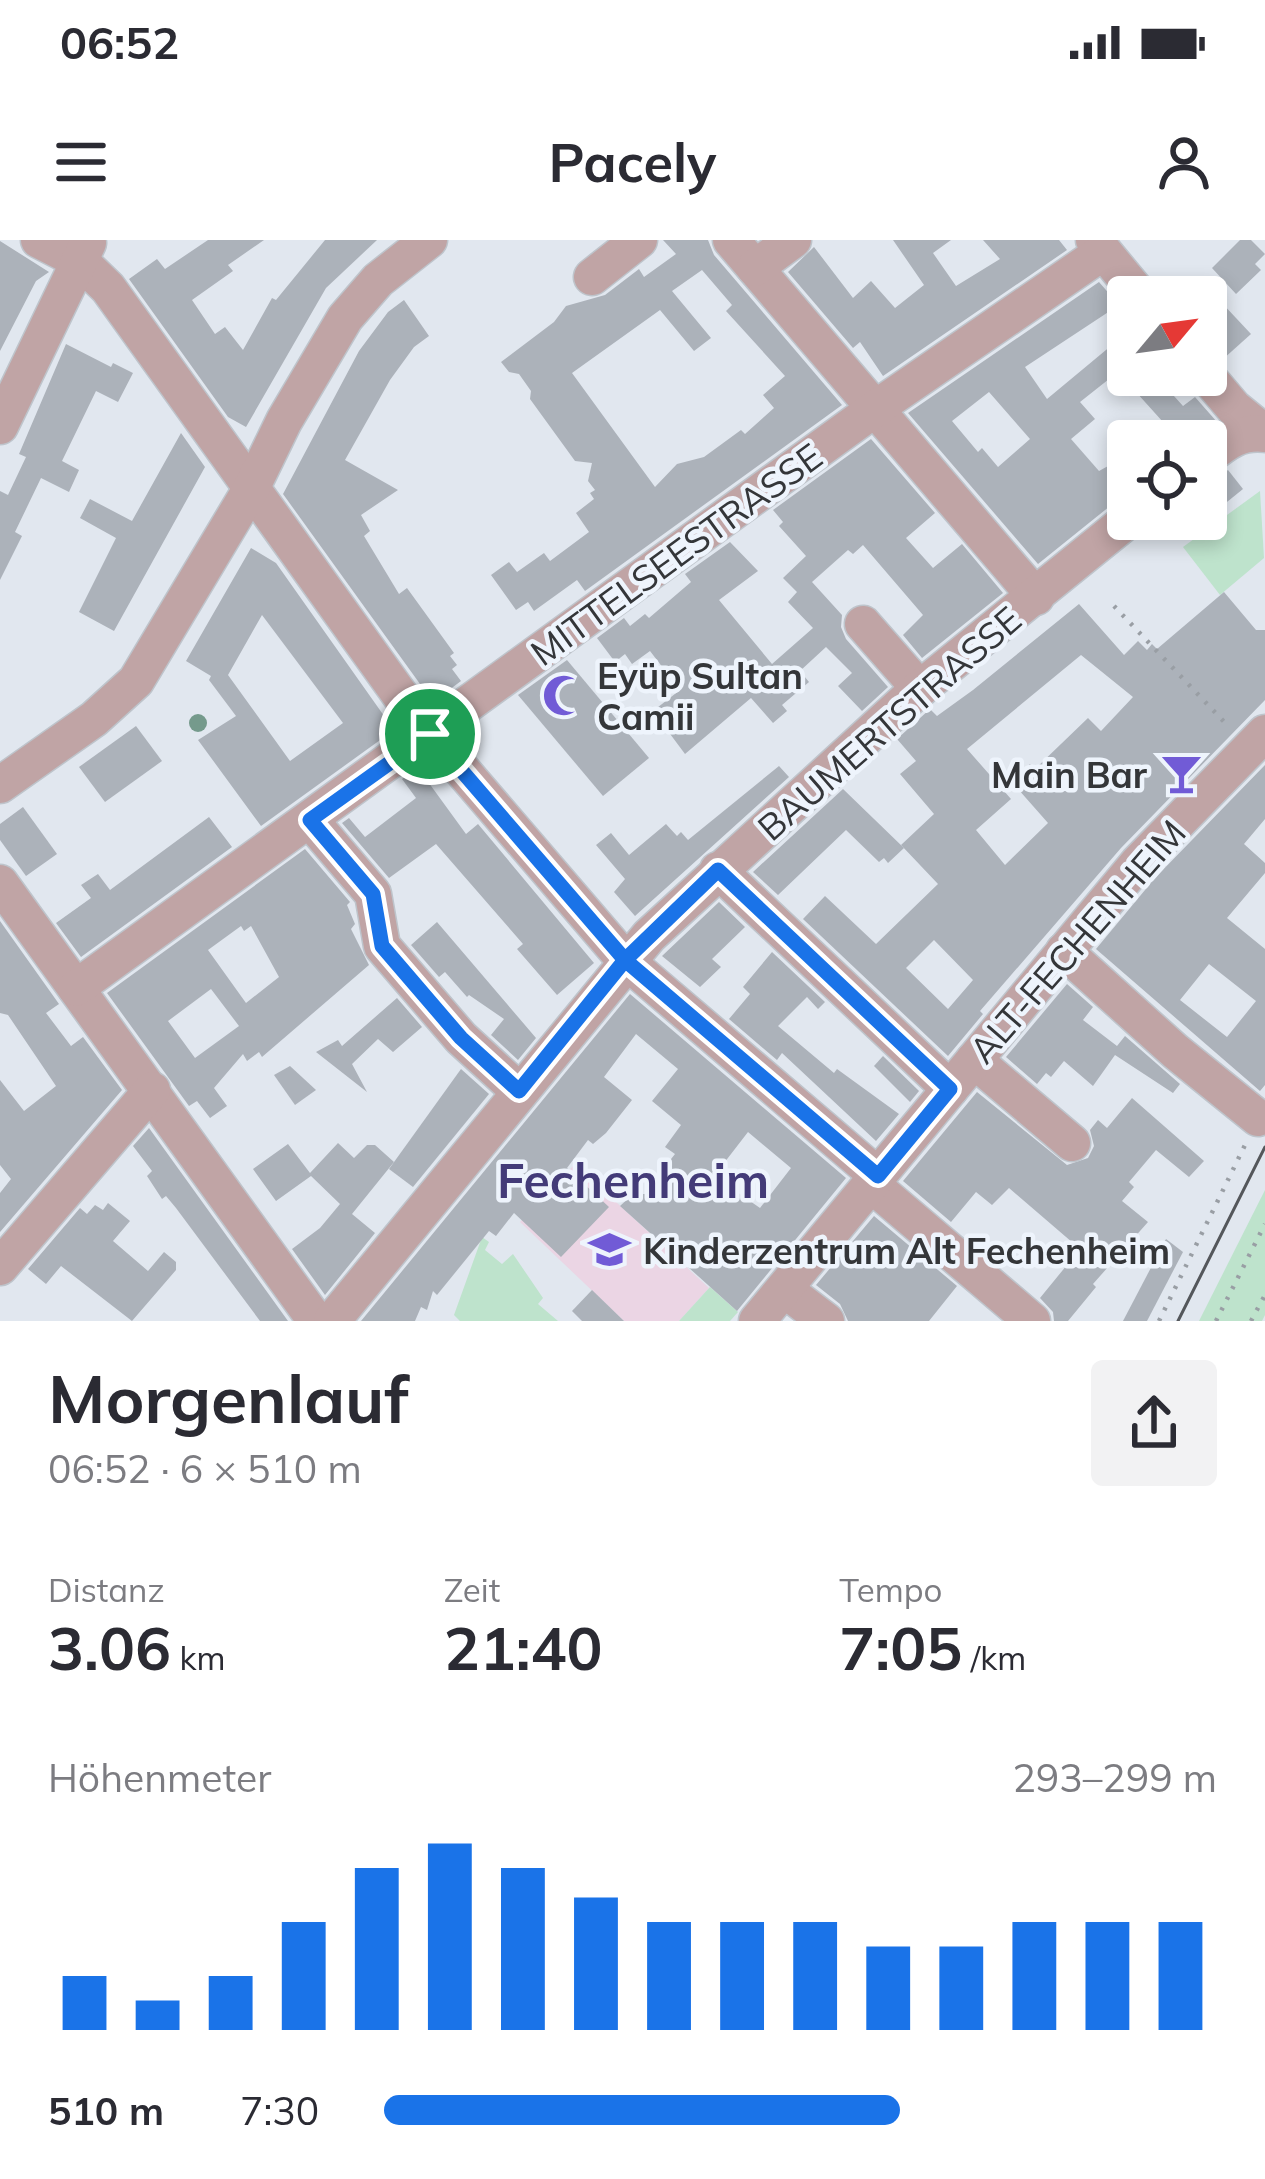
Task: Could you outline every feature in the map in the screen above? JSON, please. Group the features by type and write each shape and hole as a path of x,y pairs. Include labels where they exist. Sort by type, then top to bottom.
{"street":[{"path":"39,240 85,251 430,734 625,960 1032,1321"},
{"path":"0,785 94,719 136,681 251,489 284,421 345,318 378,280 429,240"},
{"path":"592,278 639,240"},
{"path":"793,240 742,254 1036,597"},
{"path":"1099,246 1124,276"},
{"name":"MITTELSEESTRASSE","path":"76,988 1099,246"},
{"path":"0,426 85,251"},
{"path":"1224,396 1265,433"},
{"path":"1227,442 1246,433 1265,433"},
{"name":"BAUMERTSTRASSE","path":"332,1321 625,960 920,689 1107,538"},
{"path":"863,624 920,689"},
{"name":"ALT-FECHENHEIM","path":"757,1321 1138,863 1257,741"},
{"path":"310,820 373,894 382,946 461,1038 519,1091"},
{"path":"718,870 950,1089"},
{"path":"0,883 316,1321"},
{"path":"1064,951 1258,1118"},
{"path":"974,1060 1072,1142"},
{"path":"0,1267 152,1090"},
{"path":"784,1288 826,1321"}],"path":[{"path":"1114,606 1257,741"},
{"path":"1159,1321 1258,1118"},
{"path":"1216,1321 1265,1224"},
{"path":"1251,1321 1265,1295"}],"shaded area":[{"name":"Kinderzentrum Alt Fechenheim","path":"575,1164 709,1288 679,1321 624,1321 520,1222"}],"green space":[{"path":"1260,491 1264,558 1220,595 1183,547 1193,540 1227,540 1227,515"},
{"path":"1265,1190 1262,1321 1199,1321"},
{"path":"482,1237 489,1242 485,1250 502,1264 513,1254 543,1298 538,1304 558,1321 460,1321 454,1315"},
{"path":"710,1287 738,1312 730,1321 679,1321"}],"building":[{"path":"208,240 264,240 228,265 233,271 192,300 215,334 225,327 243,350 272,298 276,300 325,240 377,240 326,288 246,427 228,417 129,279 157,259 165,269"},
{"path":"663,240 708,240 714,255 842,405 585,591 577,580 534,611 528,602 516,610 491,575 509,562 517,572 544,553 550,561 589,532 576,513 594,499 590,493 595,490 588,481 592,463 575,461 530,399 531,391 519,374 509,372 501,362 554,322 566,306 605,295 639,269 644,277 676,254","holes":["702,270 732,305 726,311 785,376 763,395 774,408 745,434 741,430 704,457 677,464 655,487 572,373 660,310 694,351 711,338 672,291"]},
{"path":"893,240 951,240 933,253 956,286 1000,259 983,240 1059,240 1067,250 883,376 860,342 853,348 788,272 814,247 853,298 871,281 895,308 924,285"},
{"path":"1240,240 1251,240 1265,254 1255,264 1261,270 1236,294 1227,284 1227,276 1212,268"},
{"path":"0,241 49,272 36,281 0,351"},
{"path":"1099,282 1107,291 1107,313 1025,367 1047,399 1107,349 1107,381 1080,402 1095,419 1071,439 1099,471 1107,467 1107,508 1038,564 908,413","holes":["989,392 1030,439 998,467 952,421"]},
{"path":"404,300 429,336 414,347 390,380 345,460 398,490 361,515 370,531 364,536 399,594 407,588 454,653 450,656 457,665 452,669 461,681 433,702 283,494 359,351 388,312"},
{"path":"1227,308 1251,334 1227,356"},
{"path":"66,344 133,373 118,402 96,391 62,461 79,470 69,492 41,478 15,532 22,536 0,580 0,491 8,495 26,457 19,454"},
{"path":"1140,396 1174,396 1183,406 1195,397 1215,420 1161,420"},
{"path":"181,433 205,467 114,631 79,612 116,538 80,518 90,499 132,521"},
{"path":"871,439 935,513 906,538 933,568 962,544 1003,593 922,658 903,635 923,615 863,545 853,554 848,550 812,582 842,615 846,639 888,687 862,711 838,686 852,673 826,647 800,671 809,682 782,705 787,711 773,723 751,698 685,754 653,711 680,690 650,651 632,664 625,654 615,662 597,638 624,618 630,626 645,614 649,618 691,582 685,574 730,542 758,571 719,600 772,664 813,628 788,602 797,592 783,578 806,556 779,526 783,522 773,510"},
{"path":"1227,471 1243,489 1227,502"},
{"path":"251,548 276,563 394,730 261,826 198,740 236,716 209,680 211,676 186,661","holes":["262,615 343,723 290,761 228,675"]},
{"path":"1224,592 1256,630 1265,630 1265,700 1121,848 980,1011 983,1014 948,1056 803,919 825,896 876,944 938,884 901,845 934,814 900,774 916,761 897,739 930,709 937,716 1079,604 1124,655 1138,641 1147,650 1152,644 1157,649","holes":["1081,655 1133,697 1101,731 1088,718 1034,770 1030,764 1011,781 1048,823 1005,865 976,830 1011,799 967,749","934,940 973,980 948,1009 906,968"]},
{"path":"567,660 649,758 603,796 518,695"},
{"path":"136,726 162,761 105,802 79,767"},
{"path":"1265,765 1265,819 1244,844 1265,863 1265,873 1227,918 1265,949 1265,1085 1260,1091 1096,949 1155,878","holes":["1209,964 1256,1001 1227,1037 1180,1000"]},
{"path":"779,766 789,777 635,916 614,892 625,879 596,845 611,833 629,855 666,824 688,840"},
{"path":"418,768 466,834 478,824 594,963 557,995 517,949 523,944 436,844 389,878 342,823 349,818 365,837 416,798 402,779"},
{"path":"843,789 904,848 888,863 884,858 879,862 846,830 778,895 753,872"},
{"path":"23,807 57,854 26,876 0,840 0,824"},
{"path":"209,817 232,847 81,957 56,923 91,898 81,885 98,874 110,890"},
{"path":"305,849 350,902 355,924 351,929 369,965 262,1057 259,1052 247,1061 243,1054 214,1088 227,1106 210,1118 197,1101 189,1106 107,993","holes":["241,926 244,931 251,926 279,977 246,1003 208,950","211,989 239,1026 195,1058 168,1021"]},
{"path":"719,902 745,927 712,959 721,967 700,987 662,956"},
{"path":"0,921 59,1004 46,1013 71,1046 83,1037 122,1090 0,1232 0,1193 11,1179 0,1165 0,1080 24,1111 56,1086 8,1015 0,1013"},
{"path":"437,922 536,1038 518,1060 491,1035 504,1019 467,997 445,972 439,977 411,945"},
{"path":"772,952 825,1002 818,1009 807,997 778,1026 834,1073 837,1069 899,1114 876,1141 782,1053 777,1060 729,1019 750,994 743,987"},
{"path":"1067,984 1093,1007 1083,1020 1117,1046 1125,1036 1180,1084 1173,1093 1115,1055 1093,1086 1064,1061 1051,1077 1046,1073 1037,1084 1006,1057"},
{"path":"630,994 846,1178 737,1311 620,1206 633,1194 646,1194 668,1172 664,1168 675,1154 665,1147 681,1125 652,1101 678,1069 636,1034 604,1077 632,1100 606,1133 593,1144 588,1140 567,1168 609,1207 561,1257 514,1213 496,1236 489,1231 437,1295 433,1291 427,1310 421,1307 415,1321 361,1321","holes":["748,1132 791,1168 760,1208 714,1176"]},
{"path":"397,998 422,1027 393,1052 378,1039 352,1064 367,1092 316,1052 338,1040 342,1046"},
{"path":"883,1056 919,1091 910,1102 874,1066"},
{"path":"290,1066 316,1090 295,1105 274,1075"},
{"path":"461,1069 489,1094 413,1187 389,1169"},
{"path":"977,1092 1067,1165 1088,1158 1094,1146 1090,1130 1098,1120 1107,1128 1132,1098 1204,1161 1189,1177 1156,1150 1129,1182 1134,1187 1122,1201 1148,1222 1093,1284 1096,1287 1068,1321 1054,1321 1053,1312 1040,1298 1080,1249 1009,1188 992,1205 976,1192 951,1222 903,1181"},
{"path":"149,1128 288,1321 260,1321 176,1208 166,1196 162,1199 147,1176 152,1171 133,1146"},
{"path":"338,1143 354,1158 367,1145 375,1145 394,1162 352,1214 375,1233 325,1295 292,1249 320,1228 340,1204 311,1176 276,1201 253,1169 288,1144 310,1173"},
{"path":"108,1203 130,1221 113,1241 148,1271 164,1252 176,1262 176,1270 132,1321 61,1266 46,1284 28,1269 80,1208 87,1214 95,1205 103,1210"},
{"path":"874,1216 957,1286 929,1321 848,1321 840,1304 816,1285"},
{"path":"1166,1239 1183,1252 1147,1321 1123,1321"},
{"path":"592,1290 624,1321 582,1321 572,1311"}],"tram line":[{"path":"1178,1321 1265,1147"}],"place":[{"name":"Eyüp Sultan Camii","path":"563,696"},
{"name":"Main Bar","path":"1181,774"},
{"name":"Kinderzentrum Alt Fechenheim","path":"609,1250"}],"district":[{"name":"Fechenheim","path":"633,1180"}],"route":[{"path":"430,734 310,820 373,894 382,946 461,1038 519,1091 625,960 878,1176 950,1089 718,870 625,960 430,734"}]}
